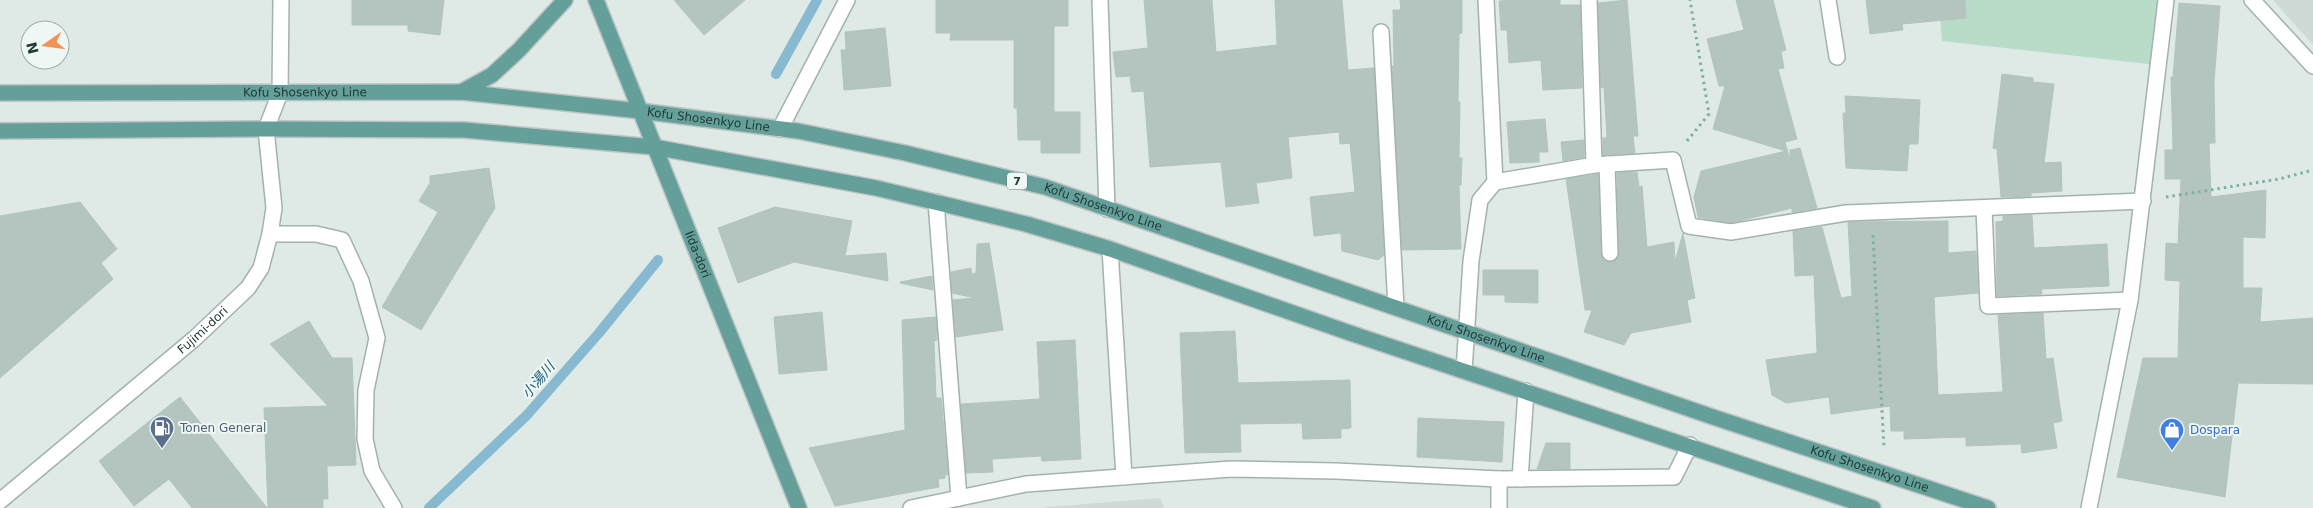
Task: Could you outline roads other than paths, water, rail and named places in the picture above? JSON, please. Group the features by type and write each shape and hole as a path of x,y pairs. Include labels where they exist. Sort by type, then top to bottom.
{"main road":[{"path":"461,92 492,75 519,50 565,0"},
{"name":"Iida-dori","path":"596,0 798,508"},
{"name":"Kofu Shosenkyo Line","path":"0,93 461,92 640,111 780,129 905,153 1045,187 1466,330 1713,417 1988,508"},
{"path":"0,130 464,130 654,147 876,188 1026,224 1110,249 1350,334 1690,445 1873,508"}],"street":[{"path":"280,93 281,0"},
{"path":"780,129 847,0"},
{"path":"1100,0 1108,209"},
{"path":"1486,0 1495,182"},
{"path":"1589,0 1600,164 1610,254"},
{"path":"1828,0 1837,57"},
{"path":"2089,508 2130,300 2166,0"},
{"path":"2252,0 2313,66"},
{"path":"1381,32 1396,307"},
{"name":"Fujimi-dori","path":"0,501 225,311 248,288 261,268 270,234 274,208 266,129 280,93"},
{"path":"1464,371 1471,261 1480,200 1495,182 1600,164 1673,160 1689,226 1731,232 1846,213 2143,201"},
{"path":"936,202 959,498"},
{"path":"1984,208 1988,306 2130,300"},
{"path":"270,234 316,234 342,240 361,281 377,338 366,390 366,439 372,470 394,508"},
{"path":"1110,249 1124,477"},
{"path":"1520,479 1526,391"},
{"path":"911,508 1026,484 1231,469 1336,471 1499,479 1674,477 1690,445"},
{"path":"1499,479 1499,508"}],"waterway":[{"name":"小湯川","path":"776,74 817,0"},
{"name":"小湯川","path":"429,508 527,415 599,333 658,260"}],"place":[{"name":"Tonen General","path":"162,449"},
{"name":"Dospara","path":"2172,451"}]}
